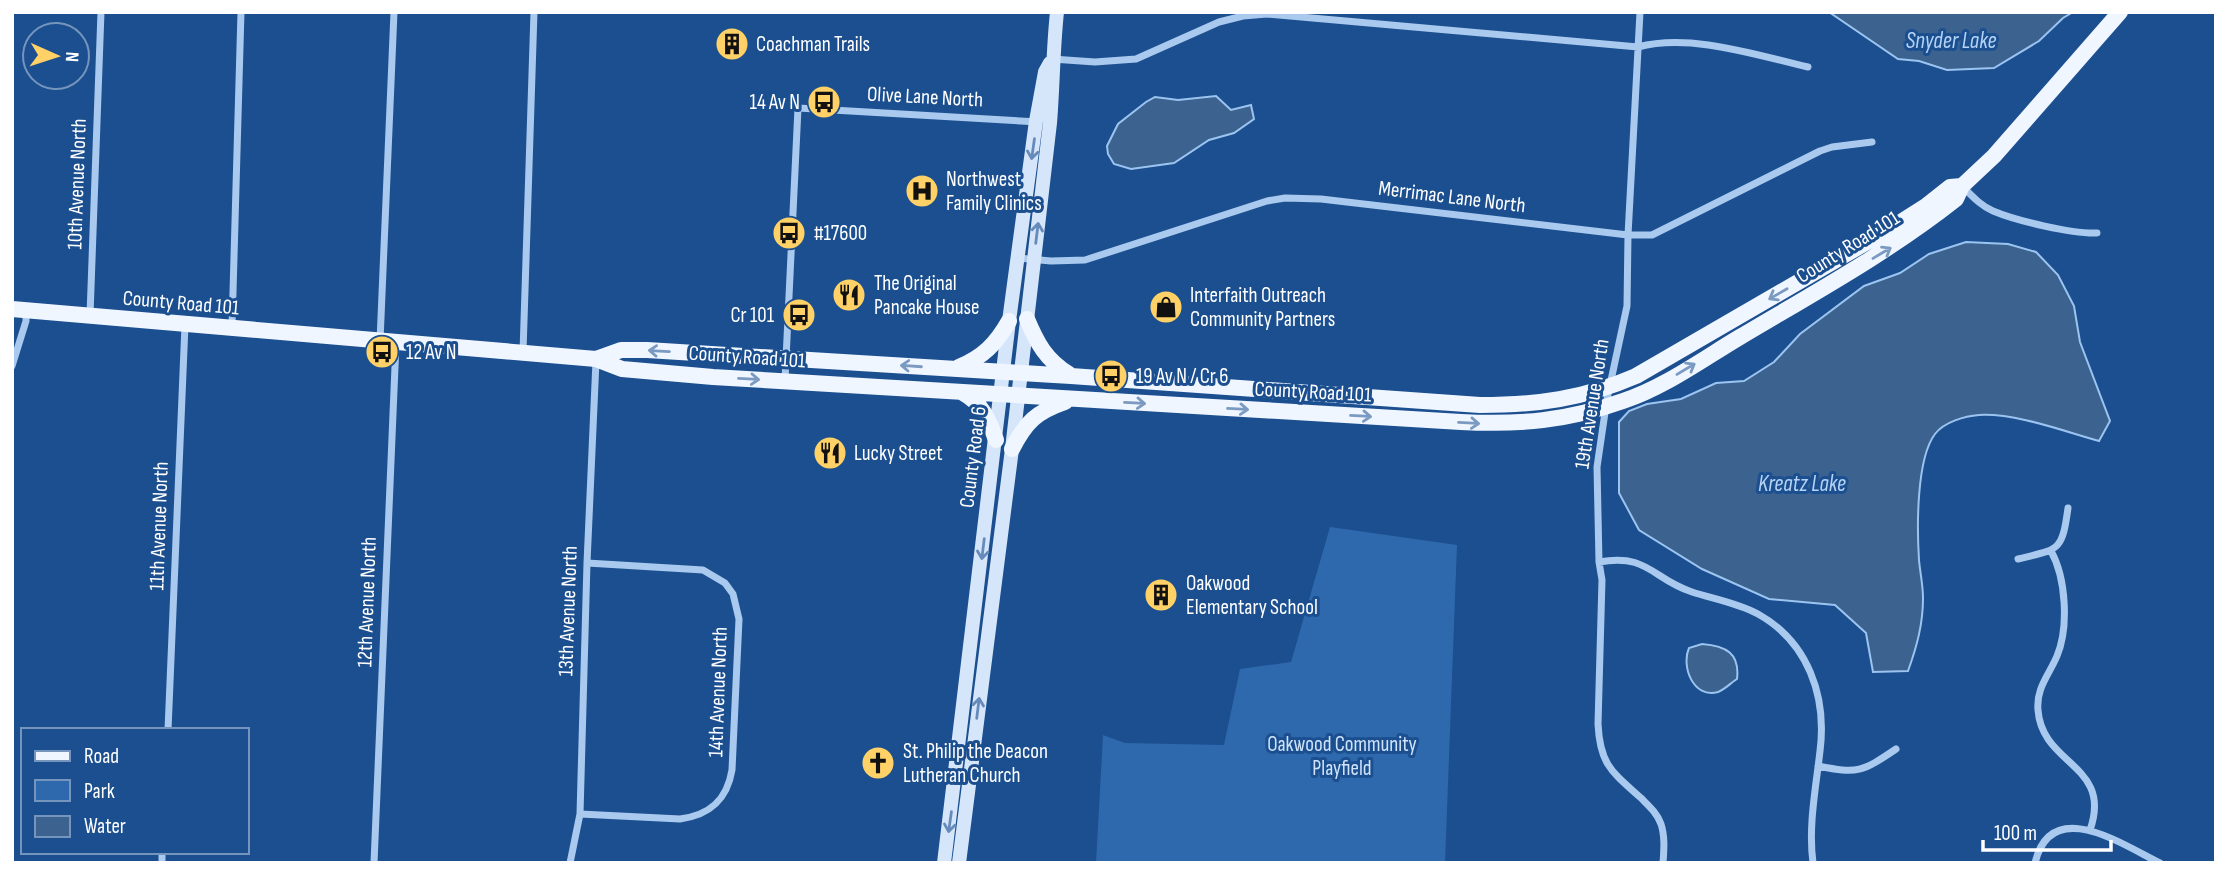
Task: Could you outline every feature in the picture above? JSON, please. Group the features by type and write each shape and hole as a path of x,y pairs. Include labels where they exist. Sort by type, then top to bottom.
{"main road":[{"name":"County Road 6","path":"944,863 1009,321 1043,122 1053,83 1052,59 1057,12"},
{"name":"County Road 101","path":"19,309 596,359 622,369 1500,424 1541,422 1623,402 1662,383 1890,248 1956,199 1962,186 1994,156 2120,12"},
{"name":"County Road 6","path":"959,863 1021,374 1034,259 1043,122"},
{"name":"County Road 101","path":"596,359 621,349 1071,376 1480,405 1557,401 1610,387 1636,376 1893,227 1950,187 1962,186"},
{"path":"1027,319 1043,353 1071,376"},
{"path":"955,369 987,352 999,339 1009,321"},
{"path":"961,392 974,399 983,409 996,440"},
{"path":"1012,449 1021,431 1036,415 1072,399"}],"street":[{"name":"10th Avenue North","path":"90,316 101,12"},
{"path":"232,328 241,12"},
{"name":"12th Avenue North","path":"374,863 394,12"},
{"path":"523,353 534,12"},
{"name":"19th Avenue North","path":"1640,12 1628,235 1628,306 1606,406 1597,467 1599,562 1602,580 1600,748 1611,769 1655,812 1663,833 1663,863"},
{"path":"1052,59 1095,62 1136,59 1219,22 1267,14 1638,47 1672,41 1808,67"},
{"name":"Olive Lane North","path":"787,358 799,108 1043,122"},
{"name":"Merrimac Lane North","path":"1018,258 1085,260 1258,204 1285,198 1321,199 1628,235 1652,235 1820,151 1872,142"},
{"path":"1962,186 1980,204 1994,212 2078,234 2097,233"},
{"path":"12,366 26,321 19,309"},
{"name":"11th Avenue North","path":"168,728 185,324"},
{"path":"785,381 787,358"},
{"name":"13th Avenue North","path":"570,863 580,814 596,359"},
{"path":"2018,559 2051,551 2060,543 2064,536 2067,508"},
{"path":"2051,551 2063,584 2063,633 2056,658 2040,689 2038,712 2047,740 2088,780 2095,807 2090,830"},
{"path":"1599,562 1635,561 1685,590 1756,613 1786,634 1798,647 1815,680 1822,725 1813,809 1813,863"},
{"name":"14th Avenue North","path":"580,814 680,819 693,817 716,805 724,795 732,770 739,619 733,594 715,575 703,570 587,563"},
{"path":"1818,766 1854,772 1873,765 1896,749"},
{"path":"2035,863 2038,852 2052,834 2074,827 2090,830 2160,863"}],"green space":[{"name":"Oakwood Community Playfield","path":"1330,527 1457,545 1445,863 1096,863 1103,735 1125,743 1224,745 1240,669 1291,662"}],"water":[{"name":"Snyder Lake","path":"1829,12 2073,12 2039,41 1994,68 1947,70 1919,61 1898,59"},
{"path":"1216,96 1231,110 1251,105 1254,119 1234,133 1209,140 1174,163 1131,169 1114,164 1108,154 1107,146 1118,124 1155,97 1178,100"},
{"name":"Kreatz Lake","path":"1966,242 2008,244 2036,252 2058,275 2074,306 2080,342 2110,421 2099,441 2039,424 1993,415 1961,418 1935,434 1924,460 1919,495 1918,547 1923,598 1917,644 1908,671 1873,672 1866,633 1835,605 1769,599 1702,569 1639,530 1619,493 1619,422 1629,411 1647,404 1681,399 1716,383 1744,381 1774,362 1800,334 1864,286 1900,273 1929,254"},
{"path":"1702,644 1730,652 1736,663 1737,679 1718,692 1702,691 1688,672 1689,648"}],"place":[{"name":"Coachman Trails","path":"732,44"},
{"name":"14 Av N","path":"824,102"},
{"name":"Northwest Family Clinics","path":"922,191"},
{"name":"#17600","path":"789,233"},
{"name":"The Original Pancake House","path":"849,295"},
{"name":"Interfaith Outreach Community Partners","path":"1166,307"},
{"name":"Cr 101","path":"799,315"},
{"name":"12 Av N","path":"382,352"},
{"name":"19 Av N / Cr 6","path":"1111,376"},
{"name":"Lucky Street","path":"830,453"},
{"name":"Oakwood Elementary School","path":"1161,595"},
{"name":"St. Philip the Deacon Lutheran Church","path":"878,763"}]}
